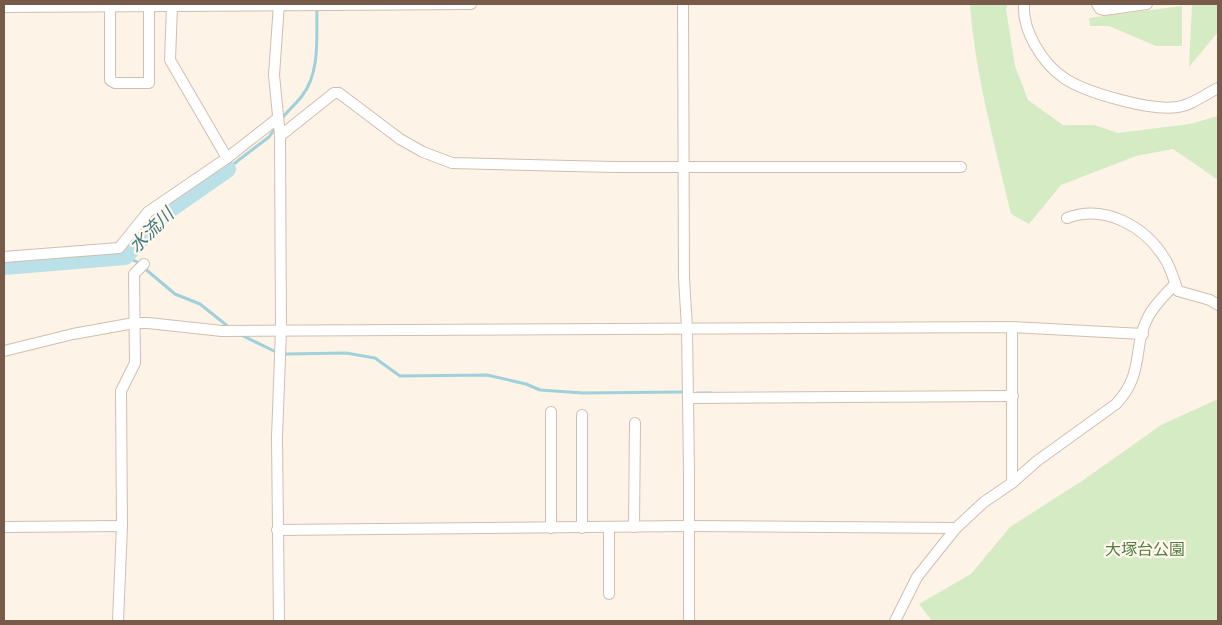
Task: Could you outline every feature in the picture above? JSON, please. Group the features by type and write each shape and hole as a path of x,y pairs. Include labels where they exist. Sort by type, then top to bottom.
{"street":[{"path":"4,7 149,4 172,6 471,4"},
{"path":"110,5 110,80 115,83 149,83 149,4"},
{"path":"683,4 684,278 687,328 689,621"},
{"path":"1024,4 1024,21 1045,60 1069,81 1113,98 1159,109 1180,107 1218,88"},
{"path":"1098,4 1100,9 1104,10 1148,4"},
{"path":"279,5 274,75 280,136 279,621"},
{"path":"172,6 170,60 227,158"},
{"path":"280,136 334,93 338,92 400,139 423,152 452,163 684,167 961,167"},
{"path":"4,257 119,248 148,212 227,158 278,118"},
{"path":"1067,218 1078,214 1109,214 1127,223 1144,235 1165,259 1178,291 1218,305"},
{"path":"118,621 122,526 122,391 135,363 134,274 144,264"},
{"path":"895,621 917,577 956,528 984,502 1012,484 1037,461 1108,410 1125,395 1137,366 1148,317 1175,284"},
{"path":"4,351 73,334 148,322 222,332 281,330 1012,327 1143,334"},
{"path":"1012,327 1012,484"},
{"path":"688,398 1013,396"},
{"path":"551,412 551,528"},
{"path":"582,415 582,528"},
{"path":"634,527 635,423"},
{"path":"4,527 122,526"},
{"path":"278,530 689,526 956,528"},
{"path":"609,528 609,594"}],"green space":[{"path":"970,4 1008,4 1006,9 1015,66 1028,100 1063,125 1094,125 1118,133 1190,124 1218,116 1218,180 1173,149 1136,156 1061,185 1029,224 1011,214 981,83"},
{"path":"1192,4 1218,4 1218,32 1189,67"},
{"path":"1182,6 1182,46 1156,46 1109,26 1090,26 1089,18"},
{"name":"大塚台公園","path":"1218,399 1218,621 932,621 919,604 971,574 1010,527 1082,481 1161,425"}],"waterway":[{"path":"281,120 302,96 312,76 317,41 317,7"},
{"path":"227,169 269,137 276,127"},
{"name":"水流川","path":"4,266 125,256 165,212 227,169"},
{"path":"125,256 137,262 175,294 200,304 230,328"},
{"path":"239,334 274,351"},
{"path":"286,354 346,353 375,358 400,376 487,375 526,384 540,390 583,393 682,392"},
{"path":"697,393 712,393"}]}
